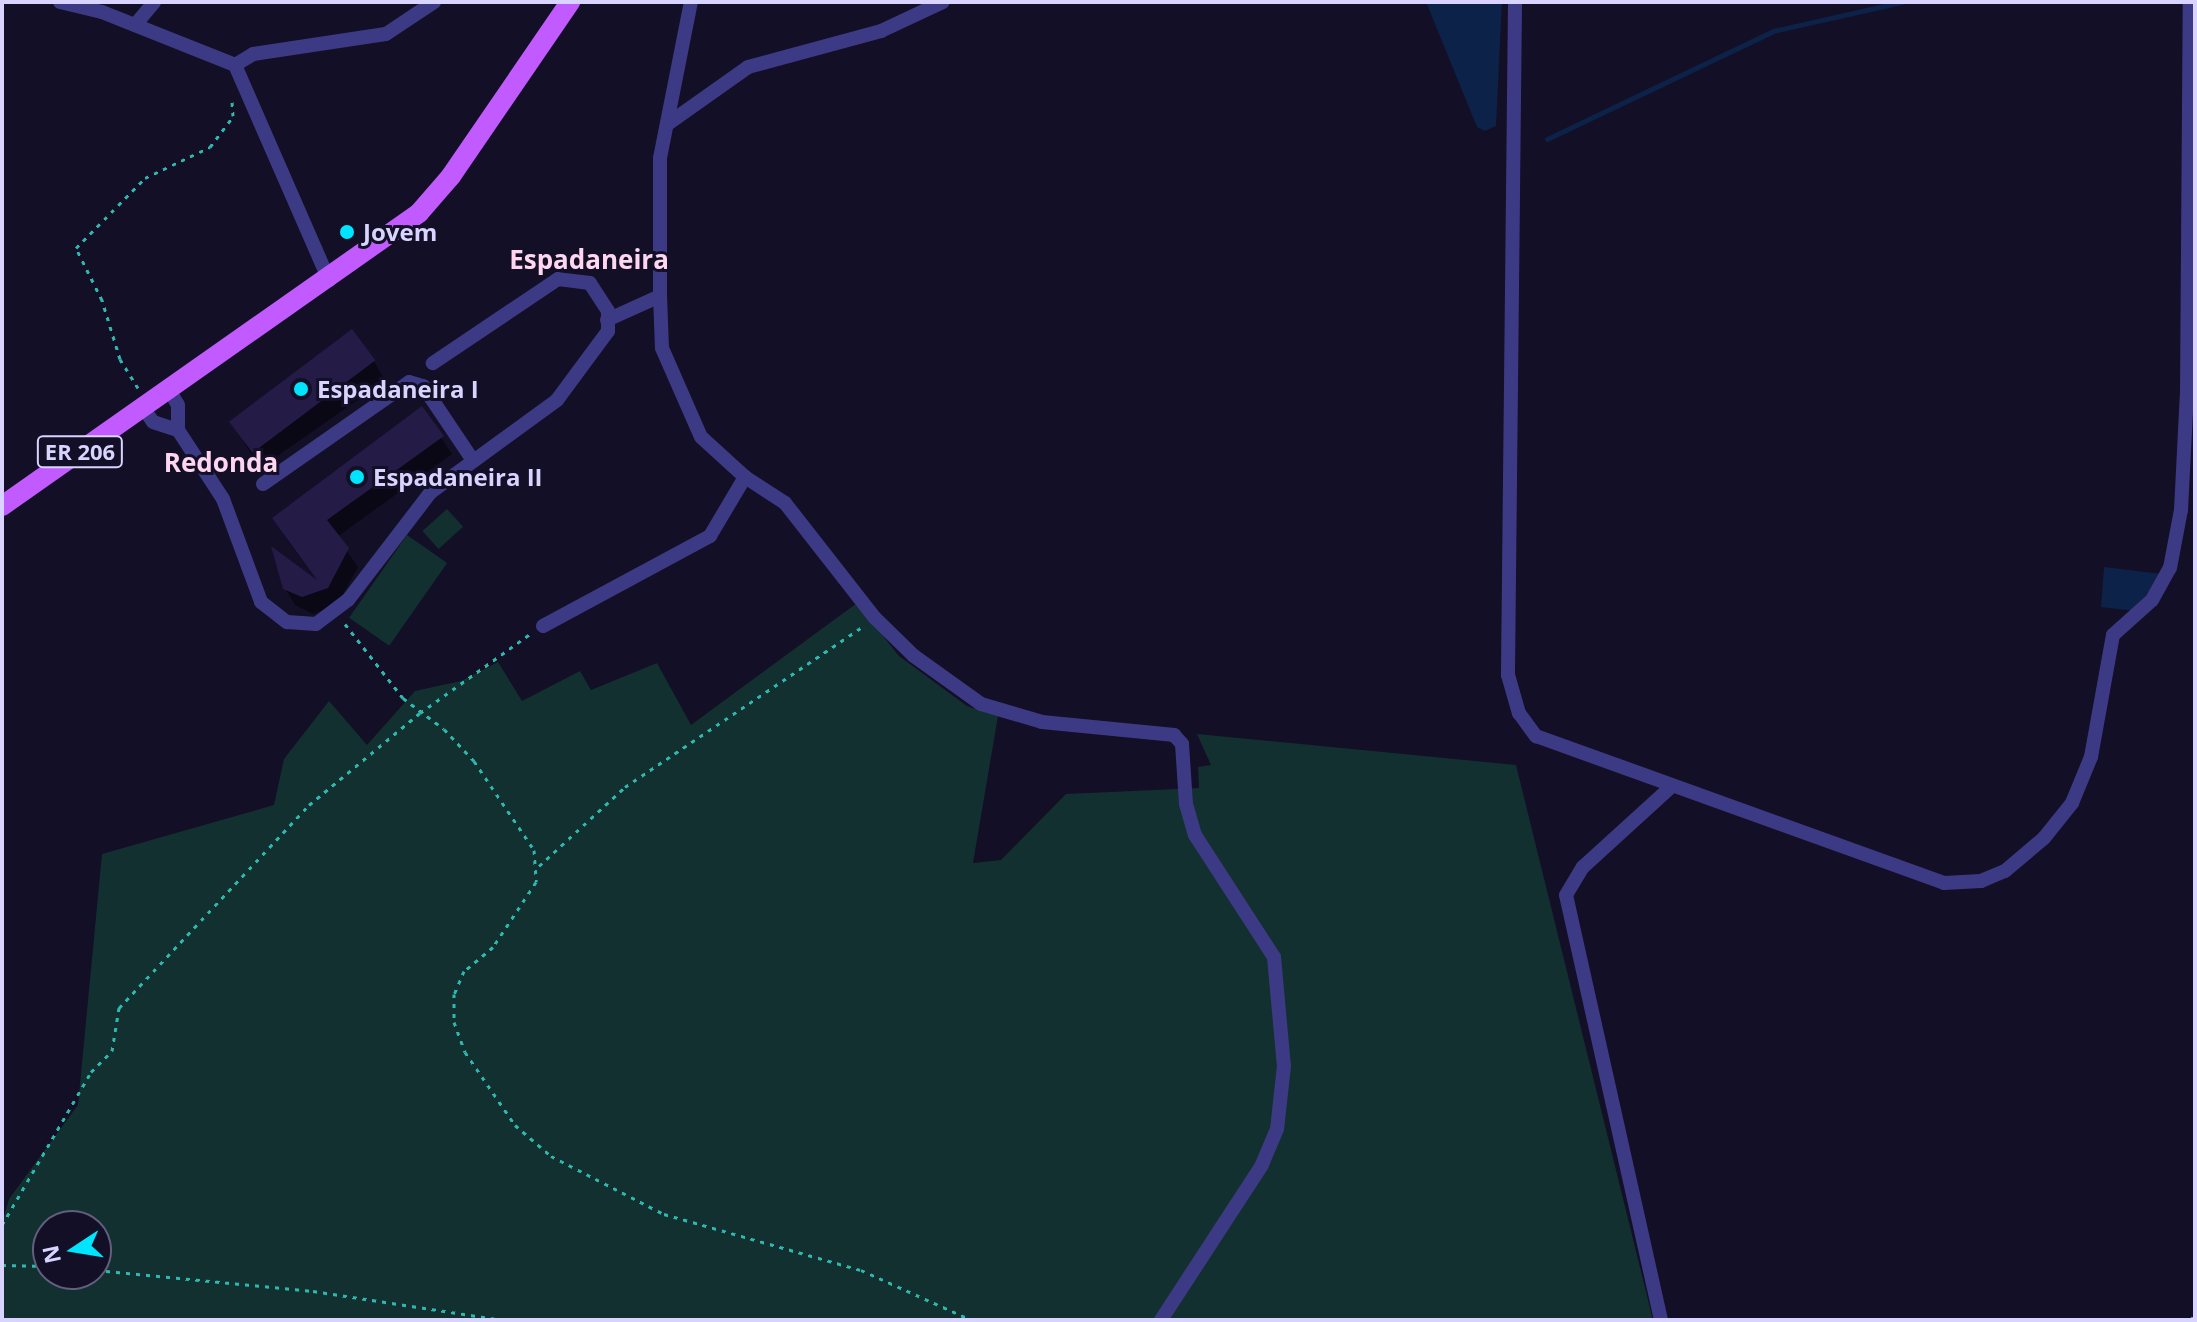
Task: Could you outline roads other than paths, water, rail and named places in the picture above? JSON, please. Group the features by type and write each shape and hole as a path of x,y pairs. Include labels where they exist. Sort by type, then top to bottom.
{"main road":[{"name":"ER 206","path":"2,506 329,280 419,213 451,176 570,2"}],"street":[{"path":"60,2 135,25 235,65 329,280"},
{"path":"135,25 154,2"},
{"path":"235,65 253,54 386,34 434,2"},
{"path":"691,2 660,158 660,296 662,348 701,437 745,477 785,503 875,618 949,682 1009,715 1174,735 1186,759 1186,804 1195,835 1261,930 1274,957 1284,1066 1277,1129 1262,1165 1161,1320"},
{"path":"669,123 748,67 881,31 943,2"},
{"path":"1515,2 1508,675 1519,713 1536,736 1944,883 1981,881 2005,871 2044,838 2072,803 2091,757 2107,650 2121,626 2152,600 2170,568 2181,510 2187,393 2190,2"},
{"path":"178,430 153,422 155,400 178,405 178,430 223,499 261,602 272,615 301,625 335,613 411,512 472,459 557,400 608,331 607,320 590,283 558,279 433,363"},
{"path":"607,320 660,296"},
{"path":"263,484 409,382 423,386 472,459"},
{"path":"543,626 710,536 745,477"},
{"path":"1661,1320 1566,895 1583,867 1671,787"}],"water":[{"path":"1426,2 1502,2 1496,126 1485,131 1477,127"},
{"path":"2104,567 2162,574 2135,611 2101,607"}],"waterway":[{"path":"1547,139 1773,31 1902,2"}],"place":[{"name":"Jovem","path":"347,232"},
{"name":"Espadaneira I","path":"301,389"},
{"name":"Espadaneira II","path":"357,477"}],"district":[{"name":"Espadaneira","path":"589,260"},
{"name":"Redonda","path":"221,463"}]}
